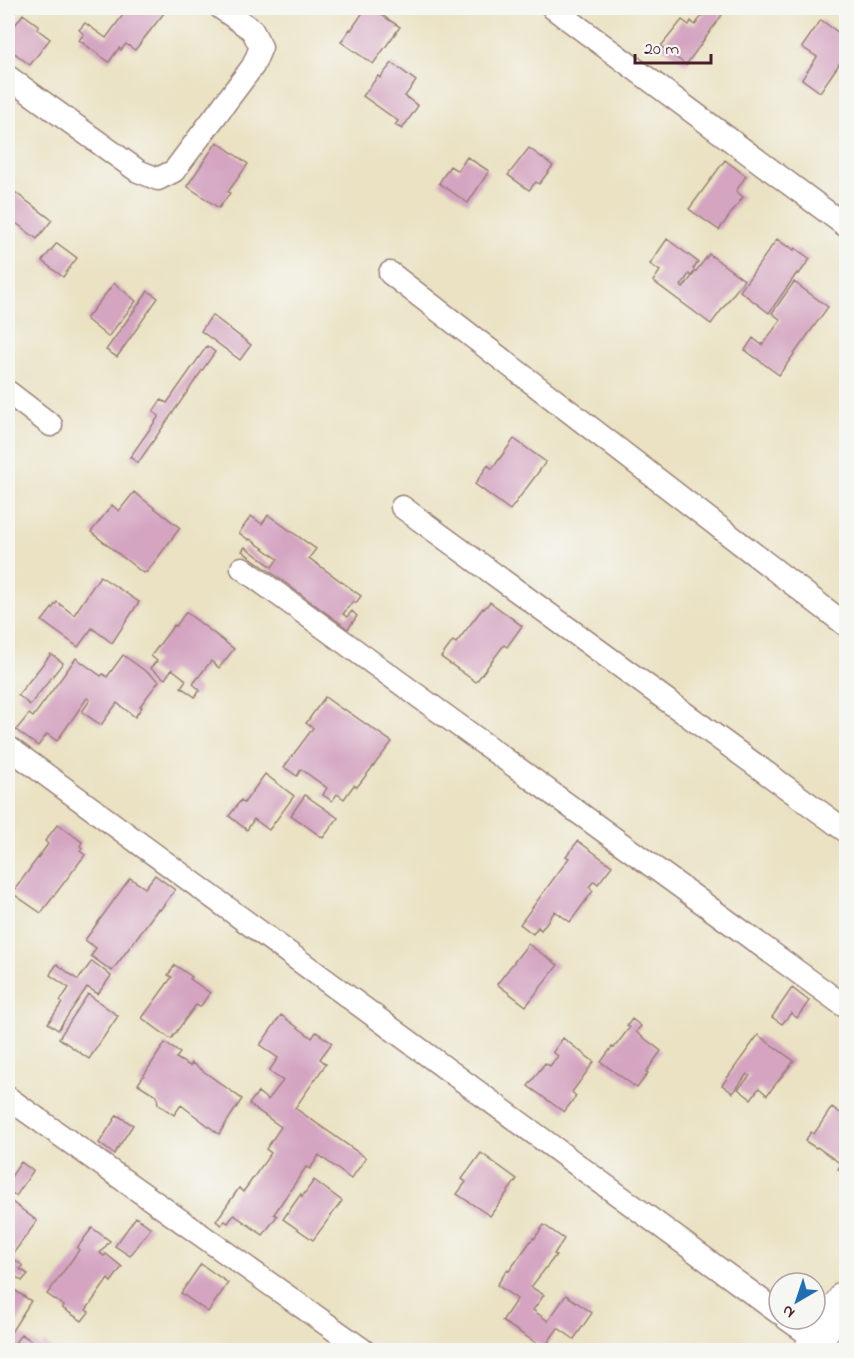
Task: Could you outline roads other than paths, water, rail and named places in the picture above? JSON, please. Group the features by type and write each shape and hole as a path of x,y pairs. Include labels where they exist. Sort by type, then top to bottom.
{"street":[{"path":"8,77 138,171 158,179 174,171 253,66 261,47 252,30 221,8"},
{"path":"553,8 846,226"},
{"path":"390,273 846,626"},
{"path":"8,392 51,425"},
{"path":"402,507 846,831"},
{"path":"242,568 846,1007"},
{"path":"8,747 767,1304"},
{"path":"8,1098 363,1350"},
{"path":"799,1331 813,1345 846,1296"}]}
